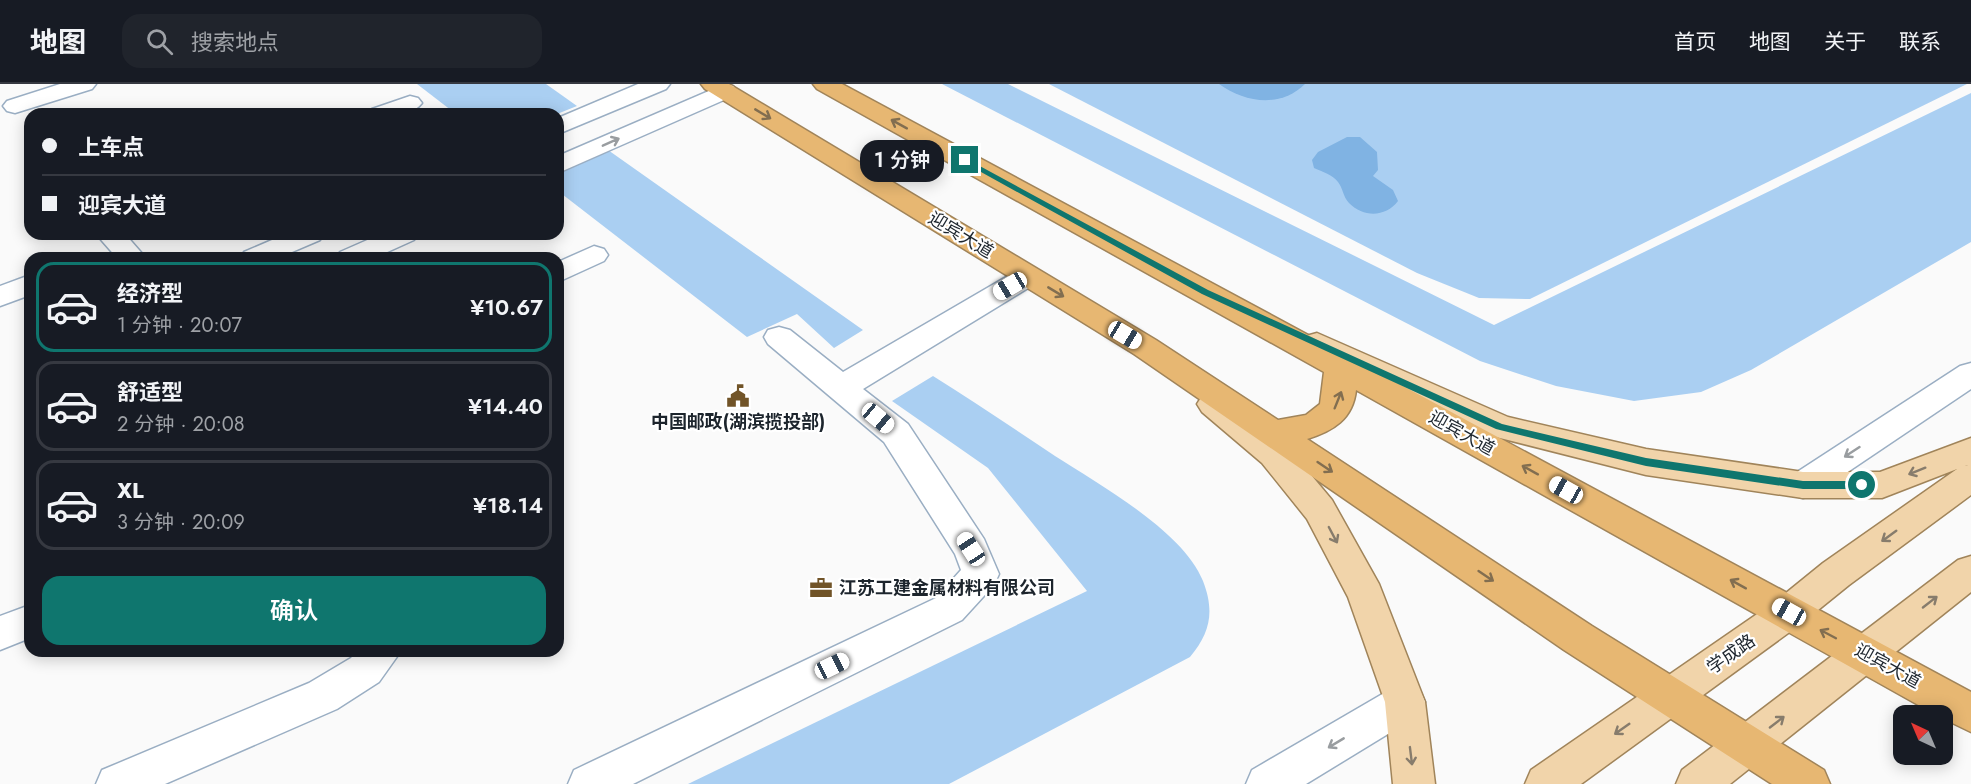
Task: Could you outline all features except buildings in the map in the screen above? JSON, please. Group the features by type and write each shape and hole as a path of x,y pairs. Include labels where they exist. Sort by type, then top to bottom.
{"highway":[{"name":"迎宾大道","path":"825,84 1971,713"},
{"name":"迎宾大道","path":"719,88 1145,347 1578,638 1809,784"},
{"path":"1273,433 1303,430 1327,420 1341,394 1339,365"}],"main road":[{"path":"1205,292 1500,427 1646,462 1803,485 1882,485 1971,450"},
{"path":"1145,347 1274,454 1320,510 1366,595 1405,702 1414,784"},
{"name":"学成路","path":"1546,784 1789,612 1836,574 1971,477"},
{"path":"1697,784 1971,570"}],"lane":[{"path":"40,108 84,84"},
{"path":"564,124 658,84"},
{"path":"0,86 23,117 0,126"},
{"path":"564,162 719,88"},
{"path":"395,108 410,102"},
{"path":"268,252 296,240"},
{"path":"364,252 390,240"},
{"path":"107,252 121,246"},
{"path":"564,270 594,255"},
{"path":"841,388 1028,276"},
{"path":"0,297 24,287"},
{"path":"589,784 949,609 981,574 971,549 896,433 779,337"},
{"path":"1803,485 1971,374"},
{"path":"0,633 24,623"},
{"path":"117,784 323,696 365,670 376,657"},
{"path":"1267,784 1405,702"}],"shaded area":[{"path":"417,84 546,84 577,106 564,111 564,108 448,108"},
{"path":"942,84 1008,84 1494,325 1971,93 1971,242 1751,370 1701,392 1634,401 1556,386 1480,361"},
{"path":"1049,84 1967,84 1530,299 1479,298 1417,273"},
{"path":"1219,84 1305,84 1285,97 1263,100 1240,95"},
{"path":"1347,137 1360,137 1377,152 1378,170 1373,176 1393,190 1398,201 1381,213 1368,213 1355,208 1347,201 1336,180 1314,168 1312,160 1318,152"},
{"path":"608,150 863,330 834,348 797,314 747,337 564,196 564,169"},
{"path":"933,376 1116,495 1178,544 1193,562 1207,592 1208,622 1197,648 1190,657 949,784 688,784 1087,591 988,468 892,401"}],"place":[{"name":"中国邮政(湖滨揽投部)","path":"738,396"},
{"name":"江苏工建金属材料有限公司","path":"821,588"}],"route":[{"path":"965,160 1205,292 1500,427 1646,462 1803,485 1862,485"}]}
